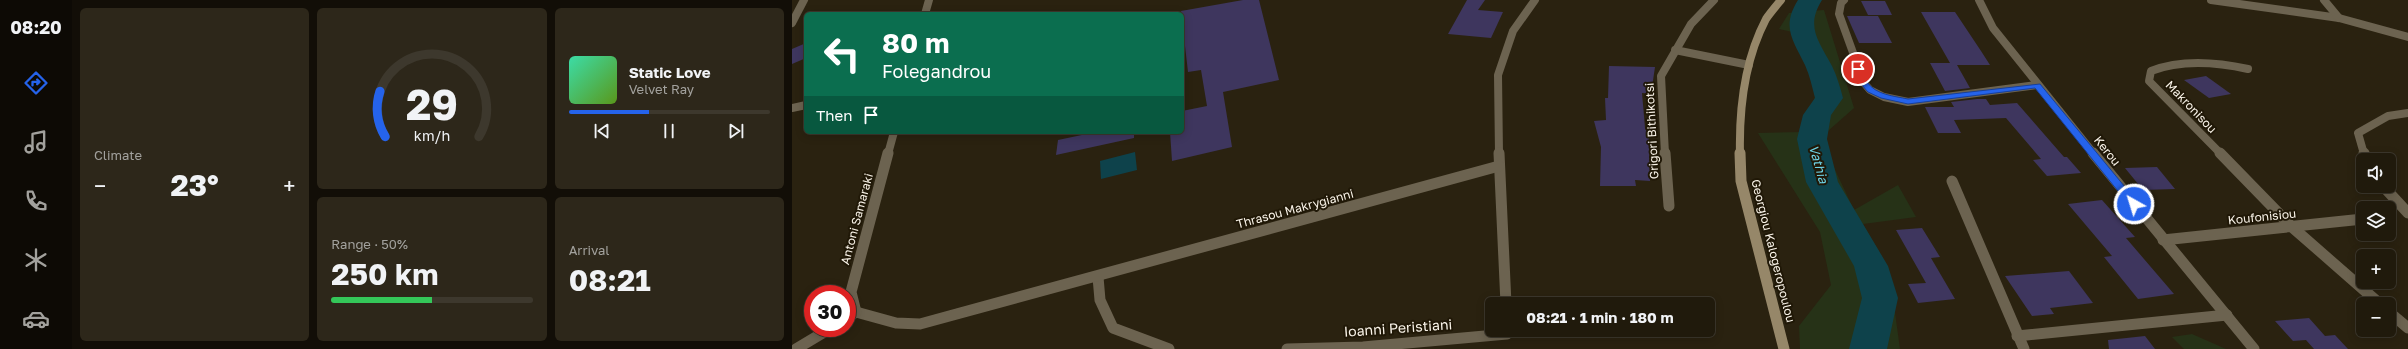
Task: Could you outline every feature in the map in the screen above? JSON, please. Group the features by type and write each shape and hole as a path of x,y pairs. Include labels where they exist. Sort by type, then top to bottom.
{"street":[{"path":"792,24 804,0"},
{"path":"926,12 929,0"},
{"path":"1506,297 1502,196 1498,166 1498,75 1513,31 1535,0"},
{"name":"Grigori Bithikotsi","path":"1669,206 1661,109 1661,76 1690,24 1714,0"},
{"name":"Georgiou Kalogeropoulou","path":"1781,0 1766,19 1749,65 1738,123 1741,181 1784,349"},
{"path":"1844,0 1841,3 1839,14 1864,83 1870,90 1884,97 1908,102 2038,85"},
{"name":"Kerou","path":"1979,0 1992,28 2163,240 2254,349"},
{"path":"2211,0 2339,18 2408,37"},
{"path":"2324,0 2339,18"},
{"path":"1675,50 1749,65"},
{"name":"Makronisou","path":"2248,69 2225,63 2162,66 2151,71 2148,81 2292,227"},
{"path":"792,108 804,105"},
{"path":"2364,153 2358,133 2388,116 2408,113"},
{"name":"Antoni Samaraki","path":"853,285 893,134"},
{"name":"Thrasou Makrygianni","path":"856,316 896,323 920,324 1098,277 1498,166"},
{"path":"1952,181 2017,336 2024,349"},
{"path":"2390,193 2408,213"},
{"name":"Koufonisiou","path":"2163,240 2356,220"},
{"path":"2292,227 2372,297"},
{"path":"1098,277 1100,300 1113,328 1169,349"},
{"path":"2017,336 2227,315"},
{"path":"2396,318 2408,328"},
{"name":"Ioanni Peristiani","path":"1287,349 1363,347 1485,336"},
{"path":"796,349 815,337"}],"green space":[{"path":"1824,10 1854,108 1820,138 1854,210 1898,185 1916,217 1863,224 1889,269 1900,349 1800,349 1799,326 1831,285 1820,232 1758,133 1802,132 1816,94 1810,36 1779,29 1789,13"},
{"path":"2192,334 2226,349 2184,349 2172,337"}],"water":[{"path":"1135,152 1137,170 1101,179 1100,161"}],"building":[{"path":"1243,0 1259,0 1279,80 1223,92 1232,147 1172,161 1170,134 1184,134 1184,111 1207,106 1201,70 1188,72 1184,37 1184,12 1181,11"},
{"path":"1467,0 1485,0 1478,10 1503,12 1491,38 1448,34"},
{"path":"1861,1 1885,1 1892,15 1868,15"},
{"path":"1921,12 1955,12 1981,51 1990,65 1957,65 1970,88 1945,91 1930,63 1950,63"},
{"path":"1847,16 1878,16 1892,43 1859,43"},
{"path":"804,44 804,59 792,64 792,49"},
{"path":"1609,66 1655,67 1651,94 1642,93 1645,128 1649,139 1650,181 1635,180 1636,186 1600,186 1601,147 1594,121 1606,120 1605,98 1608,98"},
{"path":"2206,76 2231,94 2209,98 2184,80"},
{"path":"1986,99 1990,105 2017,103 2064,157 2067,157 2081,173 2047,176 2033,160 2041,159 2006,118 1954,120 1961,133 1938,133 1925,107 1954,107 1951,102"},
{"path":"1086,134 1134,134 1134,138 1056,155 1058,140"},
{"path":"2157,167 2175,189 2143,190 2125,168"},
{"path":"2102,200 2135,237 2126,238 2174,294 2138,299 2104,257 2112,256 2068,204"},
{"path":"1922,228 1940,257 1931,258 1955,299 1918,303 1908,284 1926,283 1896,230"},
{"path":"2069,271 2093,303 2050,308 2054,314 2032,316 2005,276"},
{"path":"2309,318 2325,336 2335,335 2348,349 2314,349 2306,340 2293,341 2275,321"},
{"path":"2145,336 2155,349 2109,349 2108,340"}],"waterway":[{"name":"Vathia","path":"1810,0 1804,10 1801,20 1802,29 1804,38 1823,76 1829,98 1817,115 1812,139 1822,182 1871,266 1880,298 1868,349"}],"route":[{"path":"1858,69 1864,83 1870,90 1884,97 1908,102 2038,85 2134,204"}]}
